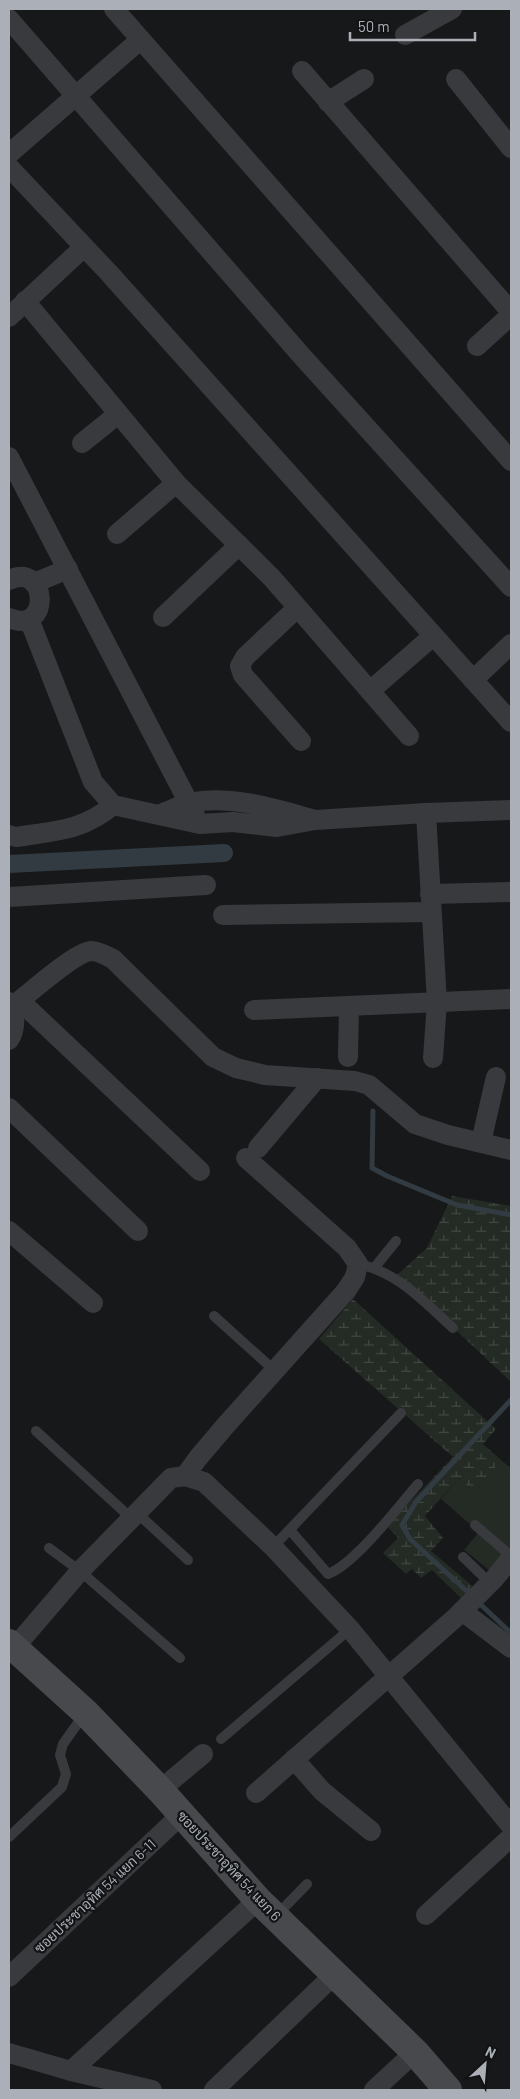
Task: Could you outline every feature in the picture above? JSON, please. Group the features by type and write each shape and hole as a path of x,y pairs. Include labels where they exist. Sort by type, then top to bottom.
{"street":[{"path":"114,9 511,461"},
{"path":"405,35 452,9"},
{"path":"9,19 300,354 511,588"},
{"path":"9,154 140,40"},
{"path":"302,71 511,313 477,346"},
{"path":"456,79 511,148"},
{"path":"328,102 364,80"},
{"path":"9,167 116,280 511,722"},
{"path":"9,317 84,247"},
{"path":"25,301 176,483 239,545 409,736"},
{"path":"82,443 118,414"},
{"path":"9,457 200,824"},
{"path":"117,534 176,483"},
{"path":"163,617 239,545"},
{"path":"34,583 68,569"},
{"path":"9,580 20,578 34,583 38,589 41,603 39,610 29,619 15,621 9,618"},
{"path":"297,608 245,657 240,666 243,675 301,741"},
{"path":"29,619 93,782 114,805 200,824 233,822 277,827 315,820 511,810"},
{"path":"370,691 433,636"},
{"path":"473,680 511,644"},
{"path":"160,814 189,803 224,801 276,810 315,820"},
{"path":"9,835 16,837 75,828 102,816 114,805"},
{"path":"426,813 436,1002 433,1058"},
{"path":"9,897 206,885"},
{"path":"223,916 431,903 511,892"},
{"path":"13,1003 70,961 91,951 100,953 113,959 214,1057 236,1068 265,1074 355,1081 369,1085 415,1124 448,1135 511,1150"},
{"path":"254,1010 511,999"},
{"path":"9,1040 15,1027 13,1003"},
{"path":"13,1003 200,1171"},
{"path":"348,1057 349,1006"},
{"path":"480,1142 496,1077"},
{"path":"185,1476 198,1458 346,1291 355,1277 367,1266 252,1153 317,1078"},
{"path":"9,1108 138,1230"},
{"path":"9,1230 93,1303"},
{"path":"12,1645 170,1478 185,1476 204,1482 273,1547 350,1629 511,1826"},
{"path":"256,1793 465,1608 486,1587 511,1557"},
{"path":"465,1608 511,1648"},
{"name":"ซอยประชาอุทิศ 54 แยก 6","path":"12,1645 85,1712 160,1790 181,1816 266,1908 414,2052 448,2090"},
{"path":"160,1790 202,1754"},
{"path":"294,1759 322,1790 370,1831"},
{"name":"ซอยประชาอุทิศ 54 แยก 6-11","path":"9,1977 181,1816"},
{"path":"426,1915 511,1837"},
{"path":"72,2071 266,1908"},
{"path":"214,2090 335,1974"},
{"path":"374,2090 414,2052"},
{"path":"9,2053 139,2089"}],"lane":[{"path":"396,1241 367,1266 405,1285 453,1328"},
{"path":"214,1316 275,1371"},
{"path":"273,1547 401,1412"},
{"path":"36,1431 188,1560"},
{"path":"290,1530 328,1574 343,1566 380,1529 418,1484"},
{"path":"475,1525 511,1557"},
{"path":"49,1548 80,1571 180,1658"},
{"path":"463,1557 486,1587"},
{"path":"221,1739 350,1629"},
{"path":"9,1837 62,1787 66,1774 60,1755 63,1744 85,1712"},
{"path":"266,1908 307,1884"}],"green space":[{"path":"452,1196 511,1206 511,1382 397,1275 427,1248"},
{"path":"353,1299 496,1429 483,1444 501,1460 475,1493 459,1478 425,1516 443,1538 431,1551 476,1589 464,1601 432,1570 421,1578 412,1569 406,1574 383,1553 398,1538 387,1526 453,1457 319,1339"},
{"path":"501,1460 511,1468 511,1552 494,1574 464,1550 479,1532 441,1499 459,1478 475,1493"}],"waterway":[{"path":"9,864 224,853"},
{"path":"373,1111 372,1168 457,1205 511,1215"},
{"path":"472,1596 410,1539 402,1525 416,1502 511,1400"},
{"path":"478,1602 511,1633"}]}
